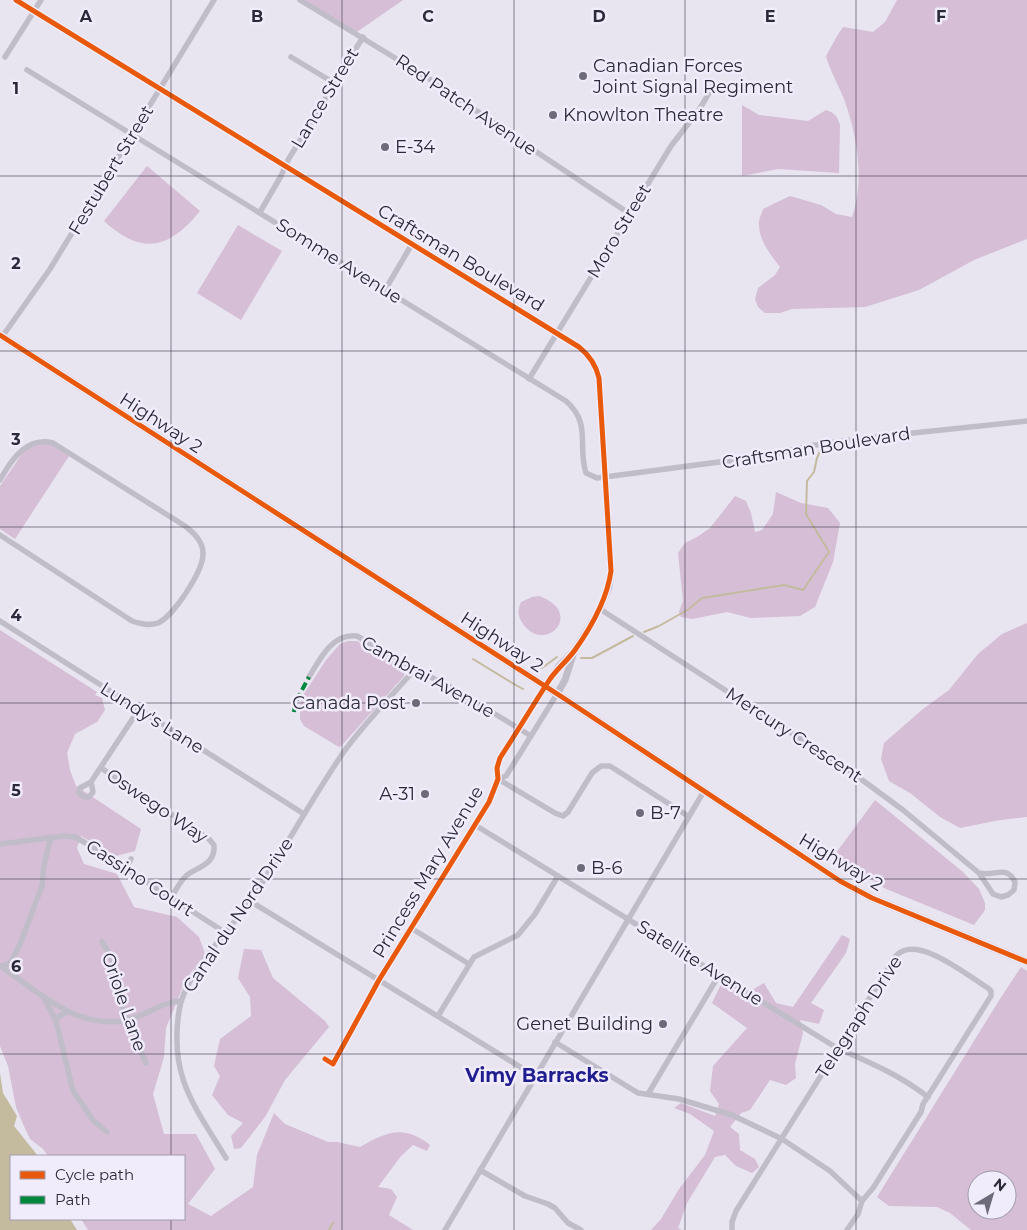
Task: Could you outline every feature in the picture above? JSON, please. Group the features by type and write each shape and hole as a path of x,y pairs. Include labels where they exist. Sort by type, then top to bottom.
{"main road":[{"name":"Highway 2","path":"1,336 545,686 840,881 872,898 1027,962"}],"street":[{"name":"Craftsman Boulevard","path":"16,0 585,351 597,370 599,378 611,571 609,587 600,609 574,651 559,666 545,686"},
{"path":"6,57 41,0"},
{"name":"Festubert Street","path":"1,336 43,281 214,0"},
{"name":"Red Patch Avenue","path":"300,0 436,83 630,214"},
{"name":"Lance Street","path":"260,212 362,37"},
{"path":"292,56 334,83"},
{"name":"Somme Avenue","path":"27,70 132,136 260,212 572,407 583,429 586,472 597,478 606,478"},
{"name":"Moro Street","path":"529,379 671,146 713,86"},
{"path":"385,290 412,244"},
{"name":"Craftsman Boulevard","path":"606,478 765,456 809,446 856,439 1027,421"},
{"path":"0,480 2,471 26,446 43,440 53,442 185,526 195,534 204,552 201,566 173,612 160,622 147,625 132,621 0,535"},
{"name":"Mercury Crescent","path":"600,609 850,770 903,810 978,873 993,894 1001,897 1008,895 1014,890 1015,882 1011,874 1004,871 987,875 978,873"},
{"name":"Lundy's Lane","path":"0,621 304,814"},
{"name":"Cambrai Avenue","path":"309,677 325,652 334,642 340,638 352,636 361,638 456,690 531,736"},
{"name":"Craftsman Boulevard","path":"557,694 565,680 574,651"},
{"name":"Canal du Nord Drive","path":"226,1158 189,1097 181,1076 177,1057 177,1033 181,1001 196,973 250,901 350,744 415,669"},
{"name":"Princess Mary Avenue","path":"325,1059 333,1064 379,980 489,802 498,779 497,768 500,758 545,686"},
{"name":"Princess Mary Avenue","path":"498,779 506,776 557,694"},
{"path":"91,782 139,709"},
{"path":"498,779 554,813 563,816 568,812 592,773 601,766 610,766 688,816"},
{"name":"Oswego Way","path":"101,768 209,839 214,845 214,852 206,865 187,875 171,898"},
{"path":"445,1230 704,791"},
{"name":"Satellite Avenue","path":"474,825 838,1048 877,1065 928,1097"},
{"path":"0,966 7,964 13,958 20,944 42,886 44,865 51,837"},
{"name":"Cassino Court","path":"0,844 51,837 75,837 226,933"},
{"path":"126,868 131,859"},
{"path":"438,1016 469,964 478,955 518,935 558,876"},
{"path":"250,901 535,1076"},
{"name":"Princess Mary Avenue","path":"411,928 469,964"},
{"name":"Oriole Lane","path":"102,942 112,958 119,994 127,1020 146,1063"},
{"name":"Telegraph Drive","path":"732,1230 732,1222 736,1211 765,1163 900,952 911,949 927,952 988,988 991,996 928,1097 921,1112 873,1188 862,1201 858,1214 847,1230"},
{"path":"13,958 16,977"},
{"path":"0,966 68,1012 99,1021 127,1020 163,1005 181,1001"},
{"path":"648,1094 719,975"},
{"path":"43,996 56,1021 73,1091 93,1120 107,1132"},
{"path":"56,1021 58,1017 68,1012"},
{"path":"555,1042 638,1093 679,1099 732,1115 782,1139 830,1171 862,1201"},
{"path":"480,1170 525,1196 555,1208 568,1222 581,1230"}],"shaded area":[{"path":"300,0 403,0 354,34"},
{"path":"897,0 1027,0 1027,239 974,260 919,290 865,307 792,309 780,313 765,313 758,307 755,299 758,288 775,275 780,267 766,248 761,237 759,223 763,209 790,196 821,205 836,214 852,217 856,203 859,173 853,127 844,99 826,56 843,27 873,32 885,22"},
{"path":"742,105 759,115 808,121 826,110 834,114 840,125 839,173 778,169 742,176"},
{"path":"147,166 200,211 177,234 155,243 131,240 104,221"},
{"path":"238,225 282,251 241,320 197,293"},
{"path":"34,443 49,443 69,456 15,539 0,529 0,486 26,448"},
{"path":"776,492 801,503 828,508 840,523 833,562 815,607 800,616 751,618 727,612 692,619 681,617 679,612 683,601 678,553 685,543 710,528 735,496 746,501 755,532 762,530 773,514"},
{"path":"539,596 553,603 559,612 560,621 557,628 550,633 541,635 532,632 523,624 519,613 521,602"},
{"path":"1027,623 1027,817 960,828 940,817 910,793 889,781 881,759 884,743 923,709 949,690 978,654 1002,634"},
{"path":"0,630 97,692 95,695 102,698 105,710 97,722 75,734 67,753 70,770 76,786 141,829 135,851 116,856 81,836 77,848 84,864 117,874 134,907 177,917 199,937 205,954 186,979 166,1028 164,1057 153,1094 164,1134 196,1134 215,1169 188,1204 211,1216 253,1187 257,1155 274,1113 285,1124 328,1142 360,1147 378,1137 395,1132 403,1132 421,1138 430,1145 427,1151 413,1145 401,1156 378,1187 391,1189 397,1197 389,1215 413,1230 88,1230 82,1220 185,1220 185,1155 47,1155 30,1139 23,1124 16,1107 8,1066 0,1046"},
{"path":"348,641 357,641 405,670 404,676 339,747 304,726 300,719 300,708 302,697 326,660 340,644"},
{"path":"875,800 963,872 979,889 985,903 985,910 974,925 884,888 851,865 833,857"},
{"path":"842,935 850,939 846,953 811,1003 824,1010 819,1024 800,1020 803,1033 795,1064 796,1078 786,1085 770,1080 750,1110 741,1113 730,1127 739,1134 740,1150 755,1159 759,1167 752,1173 736,1166 725,1155 715,1157 687,1203 678,1228 682,1230 651,1230 661,1219 679,1189 705,1155 714,1131 690,1114 674,1108 681,1103 715,1116 719,1104 710,1091 713,1066 747,1028 712,1003 722,982 743,995 764,983 776,1003 793,1007"},
{"path":"244,949 261,950 273,978 325,1021 329,1027 285,1080 265,1117 241,1148 234,1149 231,1136 243,1123 228,1115 212,1095 220,1076 214,1066 220,1039 251,1016 250,997 238,978"},
{"path":"1021,967 1027,971 1027,1230 971,1230 950,1213 937,1207 889,1206 877,1197"},
{"path":"0,1073 3,1093 17,1116 14,1126 37,1155 10,1155 10,1220 71,1220 77,1230 0,1230"}],"waterway":[{"path":"644,632 689,609 702,598 784,585 803,590 829,552 806,514 807,481 814,472 822,447"},
{"path":"581,658 592,658 633,636"},
{"path":"535,669 536,667 542,668 557,657"},
{"path":"473,659 523,689"},
{"path":"329,1230 333,1223"}],"marked path":[{"path":"294,712 295,703 309,677"}],"cycle path":[{"path":"16,0 579,347 592,361 598,373 611,571 606,592 593,622 581,641 550,679 500,758 497,768 498,779 489,802 379,980 333,1064 325,1059"},
{"path":"0,335 562,697 840,881 872,898 1027,962"}],"place":[{"name":"Canadian Forces Joint Signal Regiment","path":"583,76"},
{"name":"Knowlton Theatre","path":"553,115"},
{"name":"E-34","path":"385,147"},
{"name":"Canada Post","path":"416,703"},
{"name":"A-31","path":"425,794"},
{"name":"B-7","path":"640,813"},
{"name":"B-6","path":"581,868"},
{"name":"Genet Building","path":"663,1024"}],"district":[{"name":"Vimy Barracks","path":"537,1075"}]}
